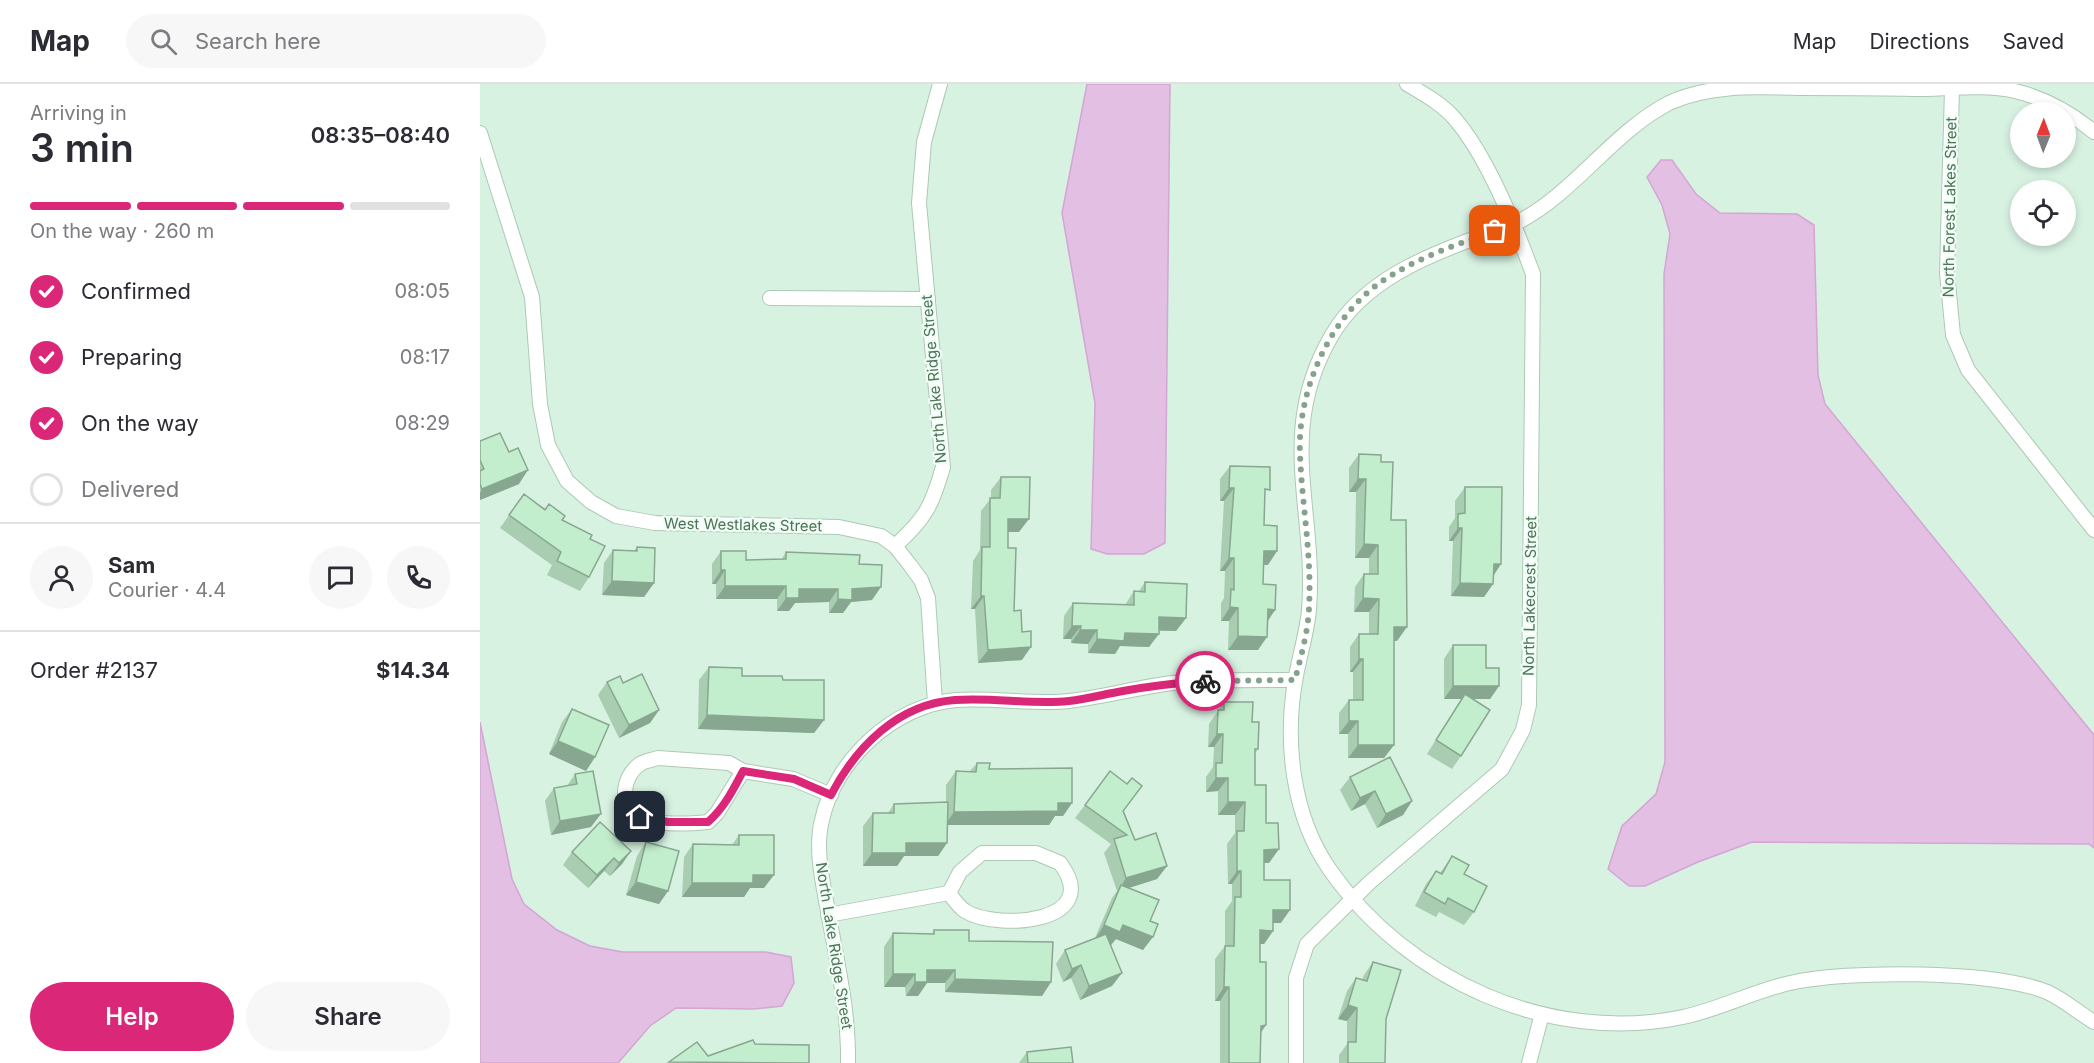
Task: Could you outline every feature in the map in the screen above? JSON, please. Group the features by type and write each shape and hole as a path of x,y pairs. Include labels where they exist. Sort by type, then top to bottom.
{"street":[{"name":"North Lake Ridge Street","path":"895,546 919,524 934,499 943,467 919,203 924,142 940,84"},
{"name":"North Lakecrest Street","path":"1296,1063 1296,978 1307,944 1369,883 1502,769 1523,730 1529,705 1533,274 1514,224 1470,140 1454,118 1434,101 1407,84"},
{"path":"2094,132 2051,103 2012,90 1734,86 1709,90 1673,101 1646,117 1551,200 1514,224 1426,258 1385,279 1351,310 1332,335 1314,375 1303,410 1299,452 1309,610 1295,680 1292,753 1304,814 1320,854 1354,900 1380,928 1449,978 1504,1003 1576,1021 1642,1023 1687,1016 1792,982 1845,976 1985,978 2047,992 2094,1022"},
{"name":"North Forest Lakes Street","path":"1952,89 1947,273 1953,335 1968,370 2094,530"},
{"name":"West Westlakes Street","path":"480,133 532,297 540,404 548,445 567,481 591,502 616,516 655,523 839,527 881,536 895,546"},
{"path":"770,298 928,298"},
{"path":"895,546 921,580 928,598 935,703 956,700 1023,703 1070,701 1173,683 1295,680"},
{"name":"North Lake Ridge Street","path":"848,1063 849,1035 828,915 820,849 822,820 844,768 866,744 897,719 935,703"},
{"path":"743,771 724,804 708,822 656,821 640,817 627,807 627,778 640,764 658,758 729,763 743,771 794,779 831,795"},
{"path":"991,852 1036,853 1047,856 1060,863 1070,882 1069,896 1063,908 1051,916 1038,920 982,917 967,912 949,893 960,872 970,862 982,853 991,852"},
{"path":"828,915 949,893"},
{"path":"1529,1063 1542,1014"}],"shaded area":[{"path":"480,84 2094,84 2094,1063 480,1063"},
{"path":"1087,84 1170,84 1165,543 1144,554 1107,554 1091,549 1095,403 1062,213"},
{"path":"1661,160 1672,160 1696,194 1720,213 1797,214 1814,225 1818,375 1825,404 2094,735 2094,848 2089,844 1752,842 1698,862 1645,886 1629,886 1608,869 1622,826 1656,794 1665,762 1664,274 1670,234 1662,205 1647,177"},
{"path":"480,722 512,879 524,904 557,930 590,946 623,952 766,952 791,957 794,983 782,1006 754,1009 676,1008 650,1026 618,1063 480,1063"}],"building":[{"path":"500,433 509,452 518,448 528,470 482,489 480,471 484,469 480,460 480,441"},
{"path":"1359,454 1381,455 1381,462 1393,462 1391,520 1406,520 1407,627 1394,627 1394,745 1358,745 1358,721 1349,721 1349,700 1363,700 1363,659 1359,659 1359,634 1378,634 1379,599 1363,598 1364,574 1378,574 1378,545 1364,544 1366,479 1358,479"},
{"path":"1230,466 1270,467 1270,490 1265,489 1264,525 1277,526 1277,551 1264,551 1263,584 1276,585 1275,610 1268,609 1267,637 1238,636 1238,608 1230,607 1231,589 1234,590 1234,558 1229,558 1234,488 1229,488"},
{"path":"1001,477 1030,477 1029,519 1008,519 1008,548 1016,548 1014,611 1021,610 1022,632 1031,631 1031,647 988,650 984,596 981,596 982,547 990,547 990,498 1000,498"},
{"path":"1465,487 1502,487 1501,564 1494,564 1493,584 1460,583 1462,528 1458,528 1458,514 1465,513"},
{"path":"524,494 545,510 549,504 565,516 562,520 592,535 590,539 605,546 589,577 557,561 561,552 509,515"},
{"path":"637,547 655,548 654,583 612,581 613,550 637,551"},
{"path":"721,551 746,551 746,560 786,559 786,552 860,555 859,564 882,565 881,587 852,589 852,600 838,599 838,589 799,589 799,598 786,598 786,586 725,586 725,570 721,570"},
{"path":"1145,582 1187,584 1186,618 1159,617 1159,634 1125,633 1124,641 1097,639 1097,630 1080,630 1081,626 1072,626 1073,603 1134,605 1134,591 1145,592"},
{"path":"1453,645 1486,645 1486,668 1499,668 1499,686 1453,686"},
{"path":"709,667 742,668 742,676 782,676 783,680 824,680 824,720 707,715"},
{"path":"642,674 659,710 629,725 607,682 620,676 623,683"},
{"path":"1465,694 1490,710 1461,756 1436,740"},
{"path":"1224,702 1253,702 1252,722 1259,722 1258,749 1255,749 1255,785 1266,785 1266,823 1278,823 1279,849 1264,850 1264,880 1290,880 1290,910 1273,910 1273,931 1260,930 1260,962 1266,962 1266,1025 1261,1026 1260,1063 1229,1063 1229,987 1224,987 1225,946 1234,946 1235,897 1241,897 1241,871 1237,871 1237,831 1244,831 1245,802 1228,802 1228,778 1216,778 1216,763 1222,763 1223,734 1217,734 1218,710 1224,710"},
{"path":"572,709 609,725 595,757 558,741"},
{"path":"1390,757 1412,801 1386,814 1375,791 1360,798 1350,777"},
{"path":"977,763 990,763 989,769 1072,768 1072,803 1058,803 1058,811 954,812 956,771 976,772"},
{"path":"593,771 601,814 560,821 554,788 577,784 575,774"},
{"path":"1110,771 1127,784 1132,778 1142,786 1123,811 1135,840 1156,833 1167,866 1126,878 1114,839 1127,835 1085,805"},
{"path":"948,802 947,843 906,843 906,853 872,853 873,813 894,813 894,804"},
{"path":"600,822 631,851 619,863 614,858 597,875 572,852"},
{"path":"739,835 774,835 774,875 753,875 753,883 692,883 693,844 739,845"},
{"path":"646,842 679,851 668,891 636,882"},
{"path":"1452,856 1469,865 1464,874 1487,886 1474,912 1448,898 1445,904 1424,892 1436,871 1442,874"},
{"path":"1121,885 1159,900 1150,921 1158,924 1153,937 1123,925 1120,932 1104,925"},
{"path":"934,930 969,930 969,941 1053,942 1051,982 955,979 955,970 927,970 927,982 915,982 915,974 893,974 893,933 934,934"},
{"path":"1106,934 1122,973 1089,986 1081,965 1072,969 1065,950"},
{"path":"1373,962 1401,970 1386,1019 1385,1063 1348,1063 1348,1042 1356,1042 1357,1008 1348,1005 1356,978 1367,981"},
{"path":"753,1040 755,1044 809,1045 809,1063 669,1062 697,1042 708,1056"},
{"path":"1071,1047 1073,1063 1028,1063 1027,1052"}],"way so far":[{"path":"1205,681 1295,680 1309,610 1309,576 1299,452 1303,410 1314,375 1332,335 1351,310 1385,279 1426,258 1495,231"}],"route":[{"path":"640,817 668,822 708,822 731,794 743,771 794,779 831,795 844,768 866,744 897,719 935,703 956,700 1023,703 1070,701 1124,690 1205,681"}]}
